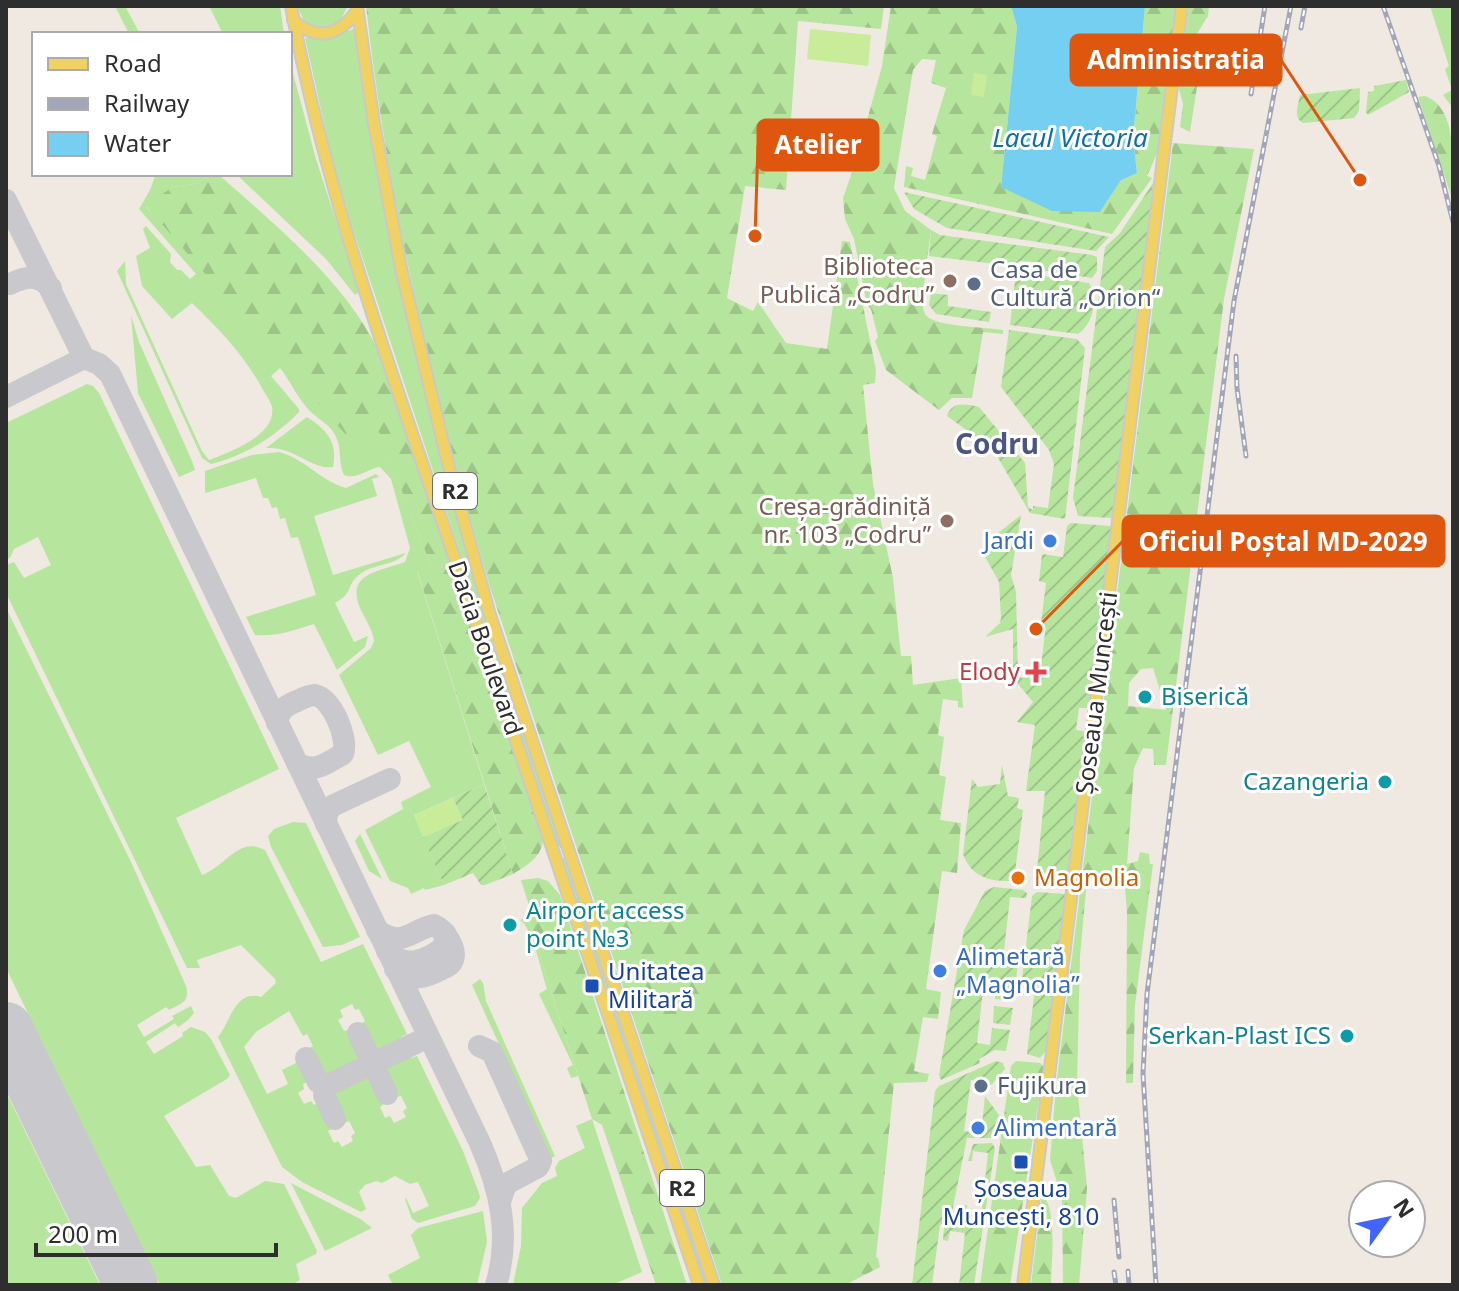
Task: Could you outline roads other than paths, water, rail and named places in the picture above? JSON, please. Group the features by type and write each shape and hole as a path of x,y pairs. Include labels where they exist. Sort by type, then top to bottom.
{"main road":[{"name":"Dacia Boulevard","path":"291,6 318,130 342,216 699,1285"},
{"name":"Șoseaua Muncești","path":"1023,1285 1182,6"},
{"name":"Dacia Boulevard","path":"357,8 374,123 402,273 449,467 490,615 714,1285"},
{"path":"293,20 303,29 323,34 344,25 357,8"},
{"path":"555,855 569,851"}],"water":[{"name":"Lacul Victoria","path":"1009,6 1145,6 1133,138 1137,173 1121,180 1100,212 1052,211 1001,187 1017,27"}],"railway":[{"path":"1251,94 1265,6"},
{"path":"1156,1285 1143,1074 1147,994 1234,301 1291,6"},
{"path":"1301,28 1305,6"},
{"path":"1383,6 1439,166 1453,222"},
{"path":"1236,356 1246,456"},
{"path":"1114,1200 1119,1257"},
{"path":"1128,1271 1129,1285"},
{"path":"1114,1272 1116,1285"}],"place":[{"name":"Administrația","path":"1360,180"},
{"name":"Atelier","path":"755,236"},
{"name":"Biblioteca Publică „Codru”","path":"950,281"},
{"name":"Casa de Cultură „Orion“","path":"974,284"},
{"name":"Creșa-grădiniță nr. 103 „Codru”","path":"947,521"},
{"name":"Jardi","path":"1050,541"},
{"name":"Oficiul Poștal MD-2029","path":"1036,629"},
{"name":"Elody","path":"1036,672"},
{"name":"Biserică","path":"1145,697"},
{"name":"Cazangeria","path":"1385,782"},
{"name":"Magnolia","path":"1018,878"},
{"name":"Airport access point №3","path":"510,925"},
{"name":"Alimetară „Magnolia”","path":"940,971"},
{"name":"Unitatea Militară","path":"592,986"},
{"name":"Serkan-Plast ICS","path":"1347,1036"},
{"name":"Fujikura","path":"981,1086"},
{"name":"Alimentară","path":"978,1128"},
{"name":"Șoseaua Muncești, 810","path":"1021,1162"}],"district":[{"name":"Codru","path":"997,444"}]}
